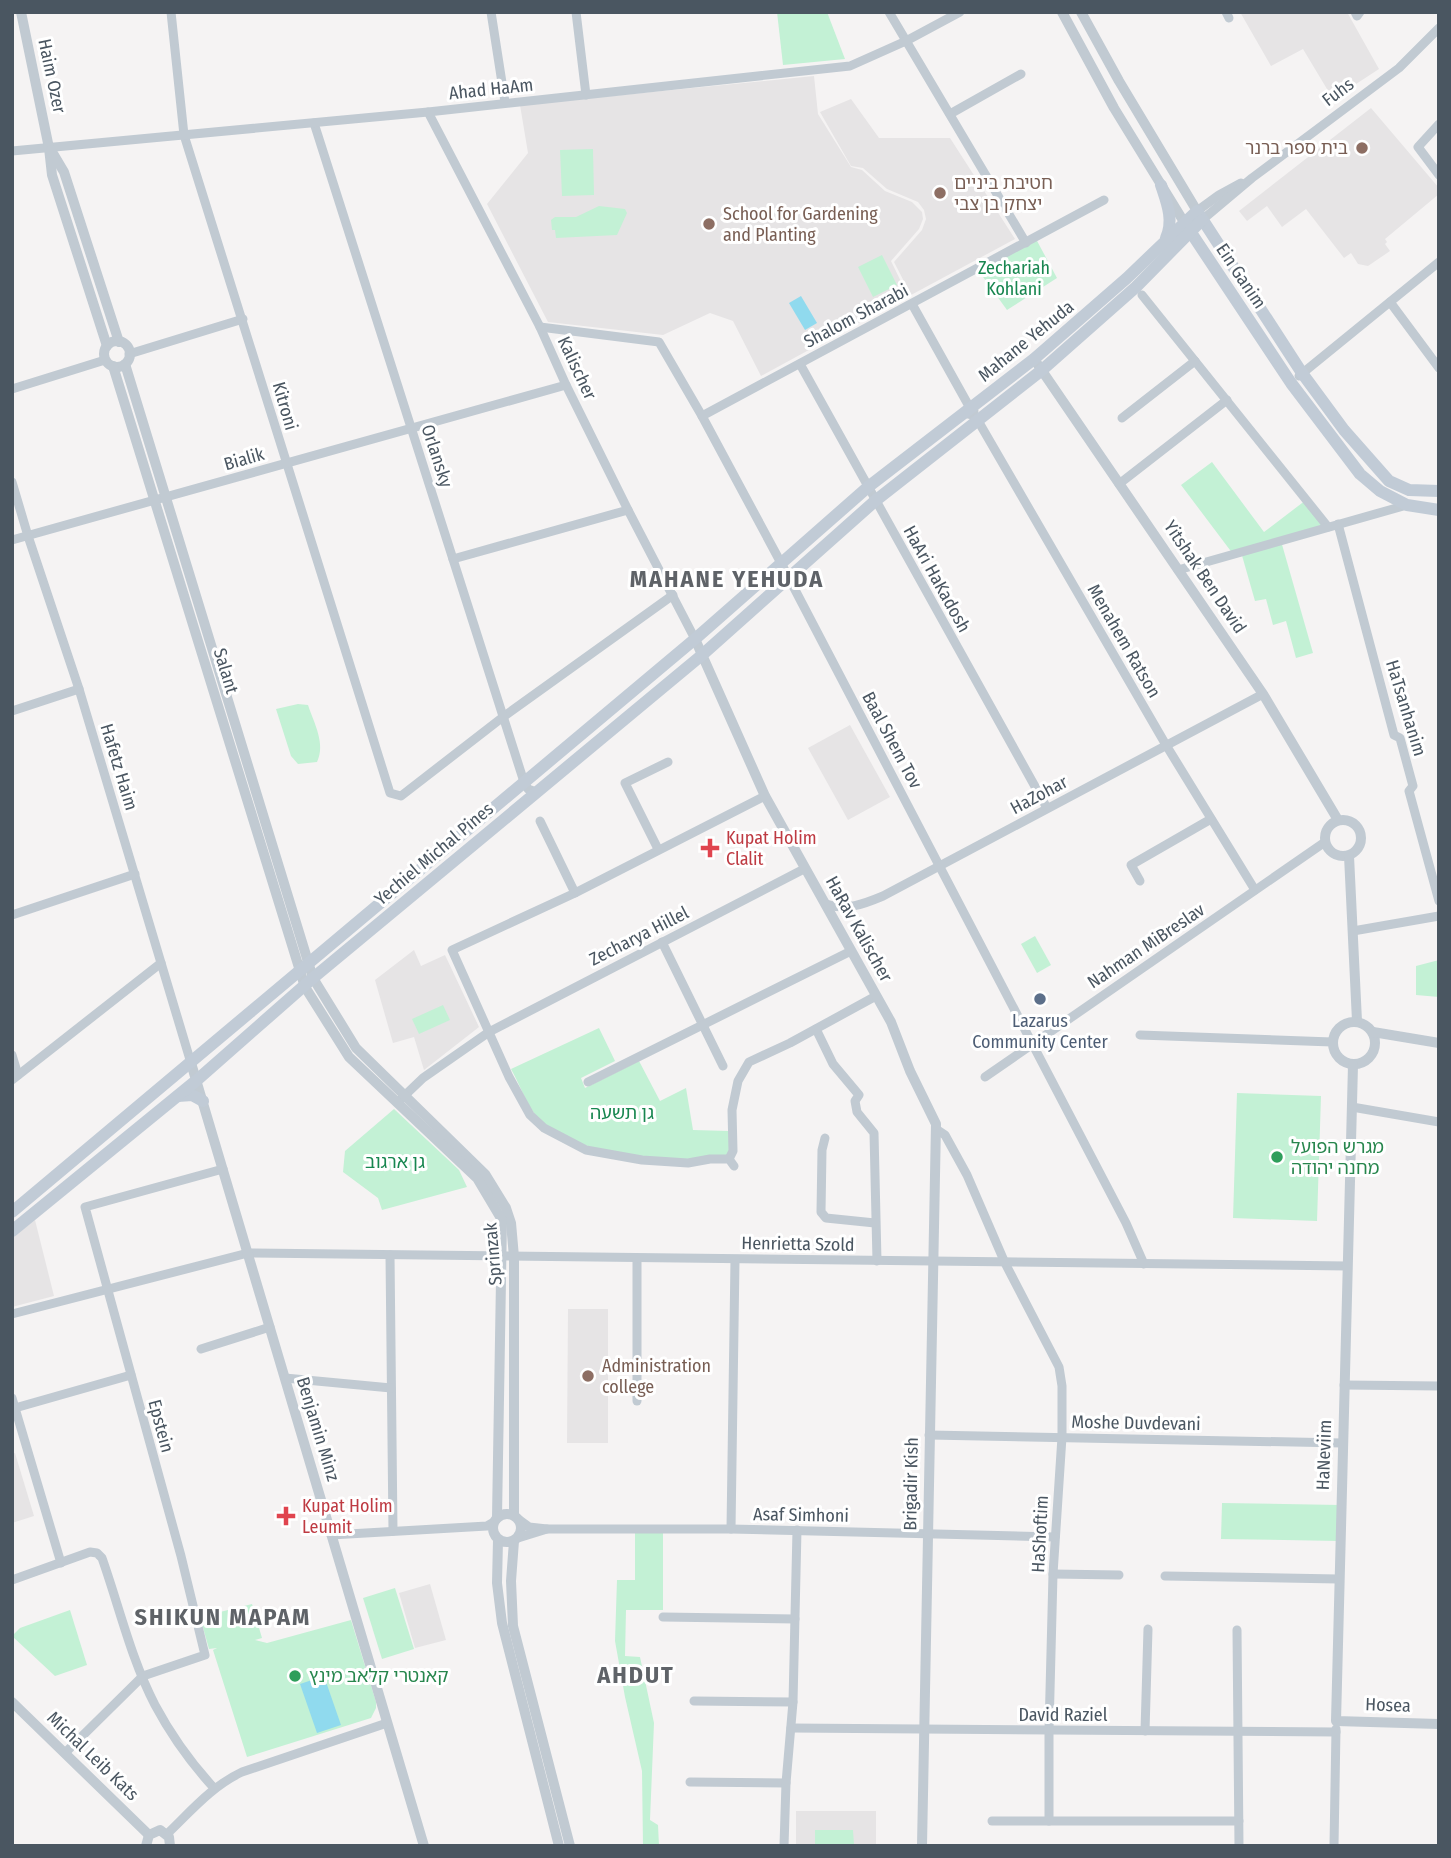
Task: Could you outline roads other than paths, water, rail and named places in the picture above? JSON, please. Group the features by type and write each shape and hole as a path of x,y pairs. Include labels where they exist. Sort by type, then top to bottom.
{"main road":[{"path":"1161,185 1170,222 1164,242"},
{"name":"Fuhs","path":"1187,227 1200,216"},
{"name":"Ein Ganim","path":"1200,216 1302,373 1344,430 1389,481 1409,491 1439,491"},
{"name":"Ein Ganim","path":"1187,227 1291,383 1360,474 1380,491 1407,505 1439,510"},
{"name":"Mahane Yehuda","path":"875,501 1127,278 1164,242 1187,227"},
{"name":"Mahane Yehuda","path":"868,487 974,413 1042,370 1136,287 1187,227"},
{"name":"Yechiel Michal Pines","path":"12,1212 695,639 868,487"},
{"name":"Yechiel Michal Pines","path":"12,1231 197,1080 309,982 702,655 875,501"},
{"path":"177,1096 192,1095 203,1101"}],"street":[{"name":"Haim Ozer","path":"21,12 49,148"},
{"name":"Kitroni","path":"172,12 184,135 390,793 401,796 503,717"},
{"path":"491,12 505,102"},
{"path":"576,12 586,94"},
{"path":"889,12 1026,243"},
{"name":"Ahad HaAm","path":"12,151 428,112 850,66 906,41 960,12"},
{"name":"Ein Ganim","path":"1062,12 1114,108 1187,227"},
{"name":"Ein Ganim","path":"1081,12 1200,216"},
{"name":"Fuhs","path":"1200,216 1399,68 1439,28"},
{"path":"950,114 1021,74"},
{"name":"Kalischer","path":"428,112 541,327 628,510 695,639"},
{"name":"Orlansky","path":"314,123 524,782"},
{"path":"1439,124 1418,148 1439,175"},
{"path":"49,148 64,172 120,342 127,346 118,361"},
{"path":"49,148 51,175 107,346 104,353 118,361"},
{"name":"Shalom Sharabi","path":"702,416 1104,200"},
{"path":"1291,383 1439,262"},
{"path":"1142,295 1328,527"},
{"path":"1390,302 1439,368"},
{"name":"Menahem Ratson","path":"912,304 1210,819 1255,890"},
{"path":"12,389 118,361 243,319"},
{"name":"Baal Shem Tov","path":"541,327 659,342 781,563 940,865 1126,1223 1144,1264"},
{"path":"107,346 120,342"},
{"name":"Yitshak Ben David","path":"1034,359 1263,694 1338,820"},
{"name":"Salant","path":"118,361 309,982"},
{"path":"1122,418 1195,361"},
{"name":"HaAri HaKadosh","path":"800,364 1047,808"},
{"name":"Bialik","path":"12,540 566,384"},
{"path":"1119,484 1227,400"},
{"name":"Hafetz Haim","path":"12,482 79,689 191,1063"},
{"path":"1178,570 1407,505"},
{"path":"453,559 628,510"},
{"name":"HaTsanhanim","path":"1338,524 1395,735 1400,738 1412,786 1409,791 1439,901"},
{"path":"503,717 673,596"},
{"name":"HaRav Kalischer","path":"695,639 765,796 891,1022 936,1126"},
{"path":"12,711 79,689"},
{"name":"HaZohar","path":"826,904 835,907 863,905 1263,694"},
{"path":"659,849 625,783 668,762"},
{"path":"524,782 528,789 536,792"},
{"path":"765,796 575,893 452,950 530,1115 544,1128 586,1150 654,1161 688,1163 710,1159 732,1163 732,1110 738,1081 749,1062 876,996"},
{"path":"1140,881 1130,865 1210,819"},
{"path":"1338,820 1354,823 1361,834 1359,848 1349,856 1332,853 1325,842 1328,827 1338,820"},
{"path":"540,821 575,893"},
{"name":"Nahman MiBreslav","path":"985,1077 1325,842"},
{"path":"1349,856 1357,1021"},
{"name":"Zecharya Hillel","path":"400,1100 423,1078 489,1032 804,869"},
{"path":"12,915 135,874"},
{"path":"1353,931 1439,916"},
{"path":"662,942 723,1066"},
{"path":"588,1082 851,951"},
{"path":"15,1078 161,962"},
{"name":"Sprinzak","path":"309,982 315,1002 349,1057 400,1100"},
{"name":"Sprinzak","path":"309,982 356,1048 400,1100 477,1178 502,1220 508,1257 516,1518"},
{"path":"288,1000 303,996 315,1002"},
{"path":"1357,1021 1373,1032 1376,1044 1371,1056 1361,1063 1353,1065 1336,1055 1332,1042 1337,1029 1357,1021"},
{"path":"816,1029 833,1064 859,1095 855,1101 857,1112 874,1133 877,1261"},
{"path":"1373,1032 1439,1043"},
{"path":"1140,1035 1332,1042"},
{"path":"12,1055 15,1078"},
{"name":"Benjamin Minz","path":"191,1063 423,1846"},
{"name":"HaNeviim","path":"1335,1846 1338,1579 1353,1065"},
{"path":"1352,1107 1439,1122"},
{"path":"936,1126 945,1135 967,1175 1005,1263"},
{"name":"Brigadir Kish","path":"922,1846 936,1126"},
{"path":"825,1138 822,1150 821,1212 826,1218 876,1223"},
{"name":"Epstein","path":"143,1676 205,1655 181,1556 85,1207 223,1169"},
{"name":"Henrietta Szold","path":"12,1314 248,1253 1347,1266"},
{"path":"390,1255 393,1531"},
{"name":"Sprinzak","path":"508,1257 494,1528 497,1583 502,1623 559,1846"},
{"path":"637,1258 637,1401"},
{"path":"730,1529 735,1259"},
{"name":"HaShoftim","path":"1005,1263 1059,1367 1062,1386 1062,1437 1053,1574 1049,1821"},
{"path":"201,1349 270,1327"},
{"path":"61,1563 14,1403 131,1375"},
{"path":"285,1378 391,1388"},
{"path":"1344,1385 1439,1386"},
{"name":"Moshe Duvdevani","path":"929,1434 1342,1443"},
{"path":"494,1528 505,1514 516,1518 522,1528 516,1539 511,1581 513,1626 570,1846"},
{"name":"Asaf Simhoni","path":"516,1518 528,1527 547,1529 928,1532 1055,1537"},
{"path":"331,1535 494,1528"},
{"path":"494,1528 506,1543 516,1539"},
{"name":"Asaf Simhoni","path":"516,1539 547,1529"},
{"path":"784,1846 793,1702 797,1530"},
{"path":"12,1580 90,1552 97,1553 102,1558 155,1704 191,1762 214,1788"},
{"path":"1053,1574 1119,1575"},
{"path":"1165,1576 1338,1579"},
{"path":"663,1618 795,1619"},
{"path":"1146,1731 1148,1629"},
{"path":"1237,1630 1239,1846"},
{"path":"65,1753 143,1676"},
{"path":"694,1701 793,1702"},
{"name":"Michal Leib Kats","path":"12,1702 148,1840"},
{"path":"148,1840 160,1830 169,1840 214,1788 242,1772 387,1723"},
{"name":"Hosea","path":"1336,1727 1439,1724"},
{"name":"David Raziel","path":"790,1728 1238,1732 1336,1727"},
{"path":"690,1782 786,1783"},
{"path":"992,1821 1238,1821"}],"water":[{"path":"801,296 817,323 805,330 789,303"},
{"path":"324,1676 341,1725 317,1733 300,1684"}],"place":[{"name":"בית ספר ברנר","path":"1362,148"},
{"name":"חטיבת ביניים יצחק בן צבי","path":"940,193"},
{"name":"School for Gardening and Planting","path":"709,224"},
{"name":"Kupat Holim Clalit","path":"710,848"},
{"name":"Lazarus Community Center","path":"1040,999"},
{"name":"מגרש הפועל מחנה יהודה","path":"1277,1157"},
{"name":"Administration college","path":"588,1376"},
{"name":"Kupat Holim Leumit","path":"286,1516"},
{"name":"קאנטרי קלאב מינץ","path":"295,1676"}],"district":[{"name":"MAHANE YEHUDA","path":"727,579"},
{"name":"SHIKUN MAPAM","path":"223,1617"},
{"name":"AHDUT","path":"636,1675"}],"park label":[{"name":"Zechariah Kohlani","path":"1014,278"},
{"name":"גן תשעה","path":"622,1113"},
{"name":"גן ארגוב","path":"395,1162"}]}
